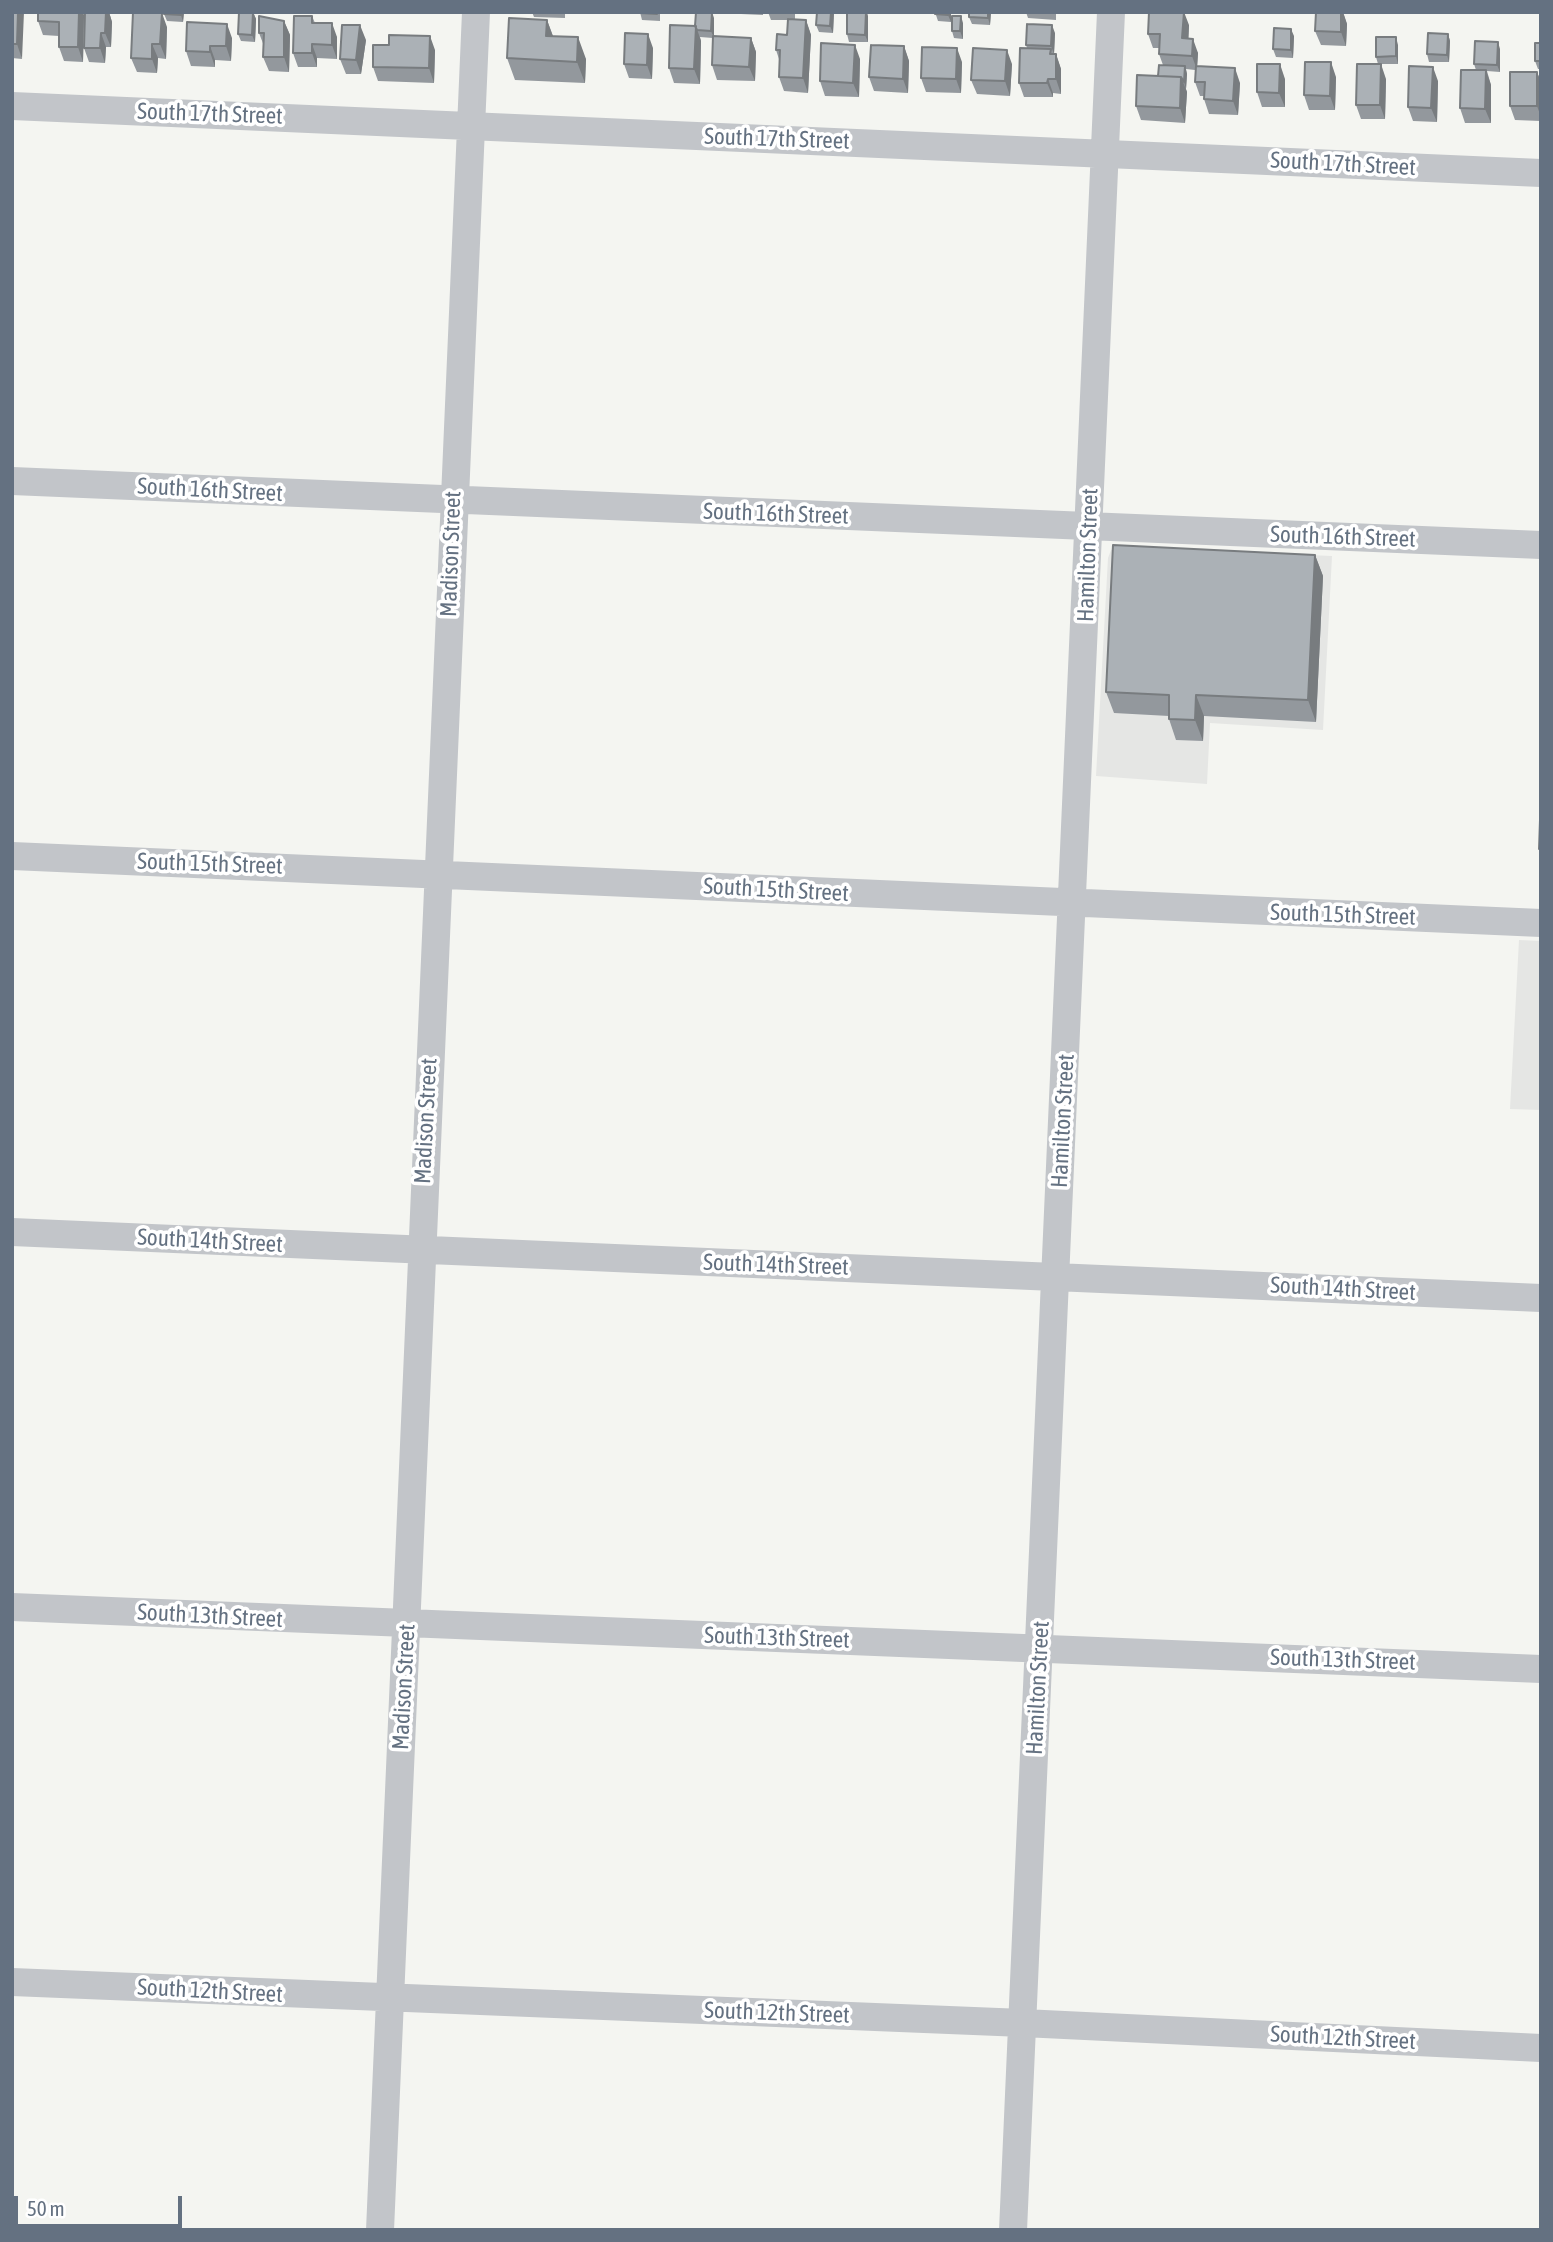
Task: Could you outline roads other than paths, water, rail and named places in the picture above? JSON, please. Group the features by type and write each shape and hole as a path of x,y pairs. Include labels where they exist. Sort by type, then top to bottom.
{"street":[{"name":"Madison Street","path":"380,2230 476,12"},
{"name":"Hamilton Street","path":"1013,2230 1041,1647 1111,12"},
{"name":"South 17th Street","path":"12,106 1541,173"},
{"name":"South 16th Street","path":"12,481 1541,545"},
{"name":"South 15th Street","path":"12,856 438,873 1073,905 1541,923"},
{"name":"South 14th Street","path":"12,1232 1541,1298"},
{"name":"South 13th Street","path":"12,1607 1541,1669"},
{"name":"South 12th Street","path":"12,1982 1023,2023 1541,2048"}]}
